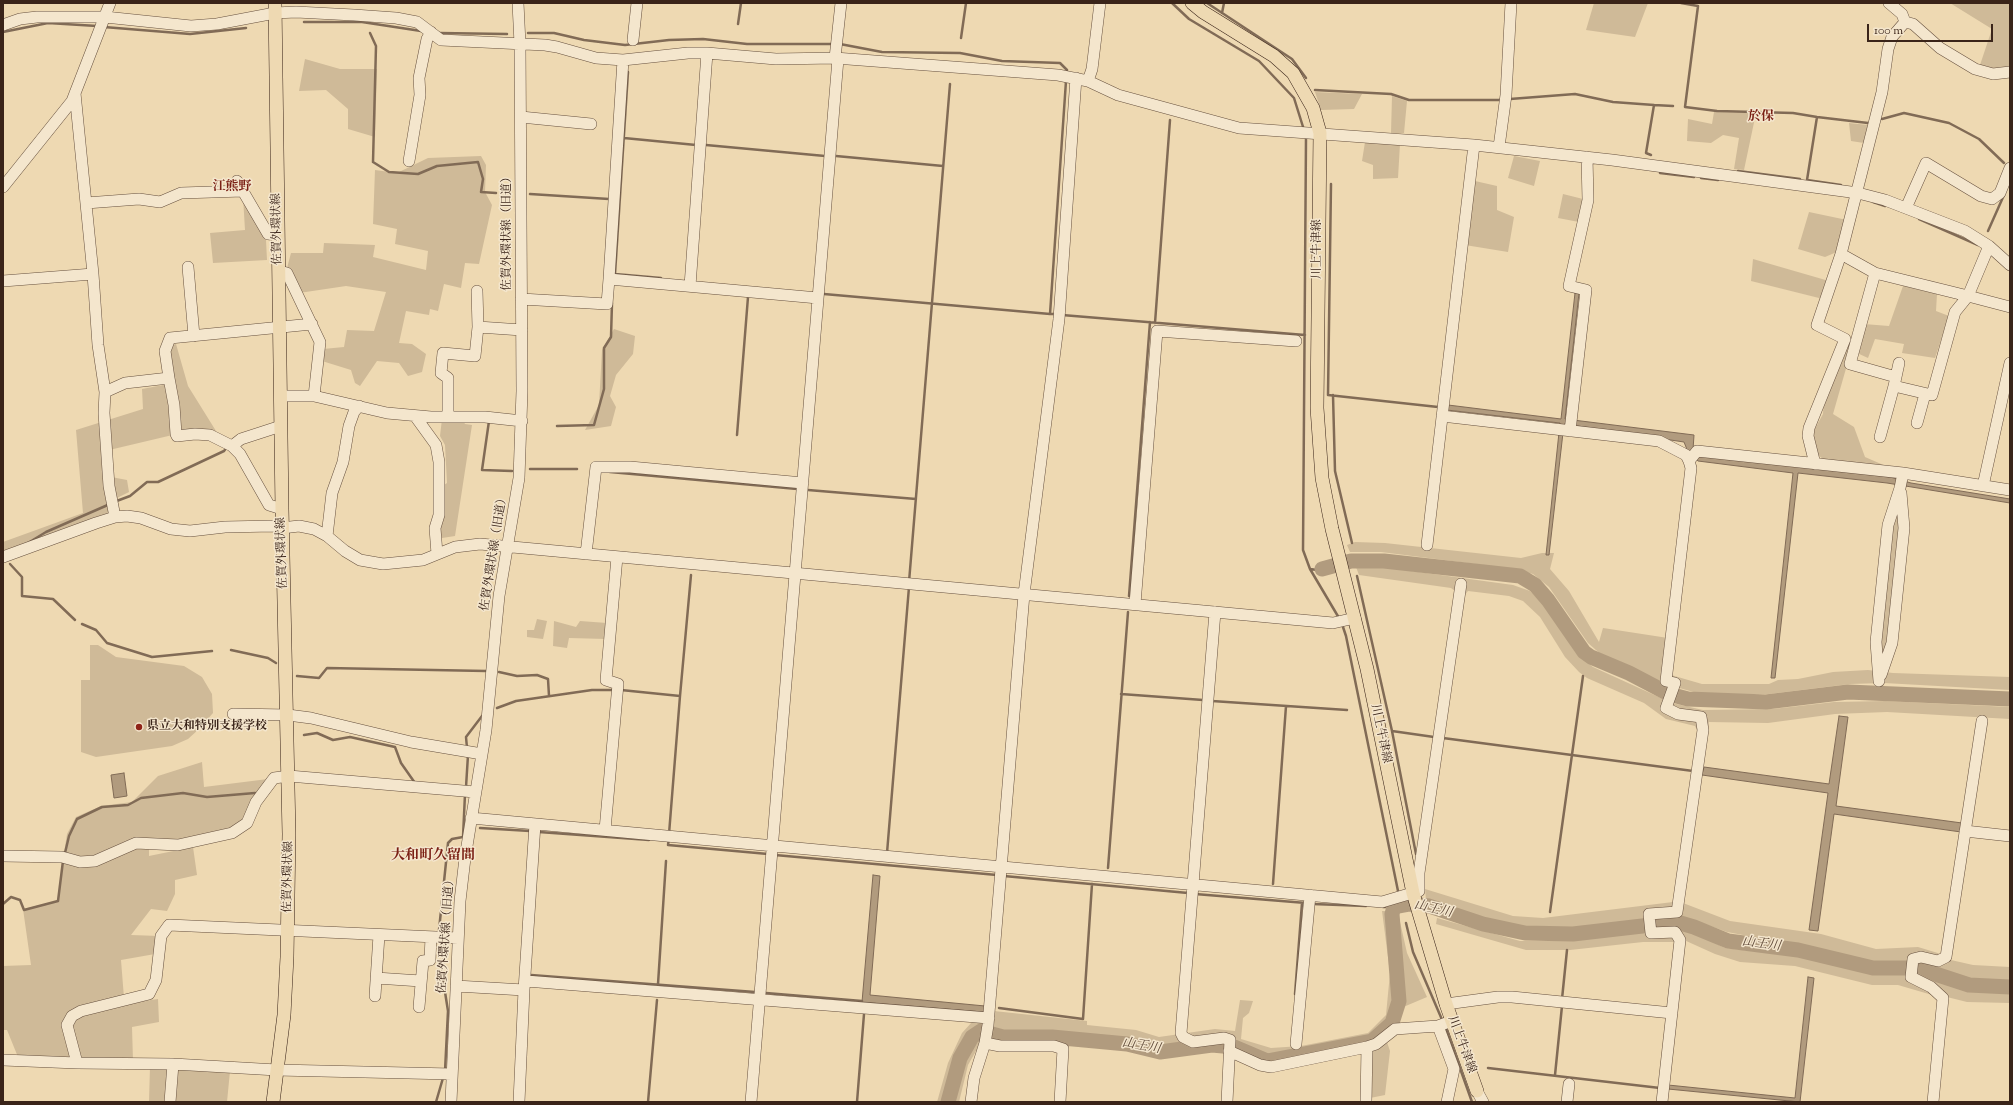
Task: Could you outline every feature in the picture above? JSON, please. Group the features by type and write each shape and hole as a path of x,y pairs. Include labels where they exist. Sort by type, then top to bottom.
{"main road":[{"name":"川上牛津線","path":"1192,3 1203,12 1274,56 1292,73 1313,108 1316,133 1318,445 1326,502 1344,575 1350,619 1367,669 1420,918 1446,1004 1480,1097"},
{"name":"佐賀外環状線","path":"273,1102 284,1015 288,931 289,776 282,528 275,8"}],"street":[{"path":"3,187 64,112 75,93 110,3"},
{"name":"佐賀外環状線（旧道）","path":"451,1102 456,986 453,938 460,901 471,818 469,792 472,753 493,668 499,596 520,478 522,421 522,299 521,117 518,3"},
{"path":"633,40 637,3"},
{"path":"751,1102 796,574 836,51 841,3"},
{"path":"1088,81 1092,70 1100,3"},
{"path":"1499,147 1506,96 1511,3"},
{"path":"1889,3 1902,14 1905,22"},
{"path":"3,25 20,19 36,17 102,24 191,26 217,24 275,8 296,12 389,17 417,22 427,32 441,40 557,47 596,58 623,60 688,53 707,53 776,59 836,51 1076,78 1088,81 1118,95 1239,128 1499,147 1858,193 1906,208 1965,231 1989,246 2010,265"},
{"path":"1905,22 1913,24 1940,48 1975,69 1993,74 2010,72"},
{"path":"1815,464 1808,436 1809,428 1845,339 1817,325 1841,254 1858,193 1882,92 1888,49 1892,37 1905,22"},
{"path":"409,161 420,95 419,78 427,32"},
{"path":"690,286 707,53"},
{"path":"522,299 607,304 610,279 623,60"},
{"path":"971,1102 974,1078 985,1043 989,1021 1024,594 1060,315 1076,78"},
{"path":"75,93 93,274 98,345 105,392 104,413 113,508"},
{"path":"521,117 591,124"},
{"path":"1427,546 1474,145"},
{"path":"1567,427 1586,290 1569,286 1588,200 1586,157"},
{"path":"1906,208 1926,163 1981,196 1992,199 2000,193 2010,170"},
{"path":"86,203 139,198 160,202 181,193 240,186 268,234 278,235"},
{"path":"1875,273 1850,364 1925,394 1932,395 1955,312 1968,296 1989,246"},
{"path":"1841,254 1875,273 2010,307"},
{"path":"188,266 194,336"},
{"path":"278,271 287,273 320,342 314,396"},
{"path":"3,281 93,274"},
{"path":"610,279 818,298"},
{"path":"448,417 448,378 441,373 443,352 475,356 478,327 477,291"},
{"path":"282,509 269,505 240,454 229,445 210,435 195,434 177,436 174,405 165,351 170,338 312,324"},
{"path":"478,327 522,330"},
{"path":"1135,604 1157,331 1296,341"},
{"path":"1880,436 1899,363"},
{"path":"1983,486 2005,410 2010,363"},
{"path":"105,392 125,383 169,378"},
{"path":"1917,423 1925,394"},
{"path":"280,396 314,396 387,413 415,416 485,417 522,421"},
{"path":"327,536 332,493 343,462 349,426 354,412 359,406"},
{"path":"415,416 436,444 439,462 439,515 435,528 437,554"},
{"path":"1442,416 1567,427 1659,441 1686,455 1689,461 1691,468 1666,681 1675,683 1666,708 1678,714 1701,717 1703,730 1677,912 1649,914 1652,933 1674,932 1680,940 1662,1102"},
{"path":"229,445 241,439 281,426"},
{"path":"1689,461 1697,451 1903,473 2010,490"},
{"path":"586,554 596,467 630,467 803,483"},
{"path":"1900,488 1904,528 1893,636 1879,680 1876,642 1888,525 1900,488 1903,473"},
{"path":"113,508 127,516 141,518 171,529 190,531 225,527 273,526 282,528 299,526 314,530 327,536 345,551 360,560 383,564 423,560 455,547 474,545 1333,623 1350,619"},
{"path":"3,557 113,508"},
{"path":"604,830 618,684 606,680 617,557"},
{"path":"471,818 1382,902 1419,891 1419,872 1461,584"},
{"path":"1215,612 1181,1033 1183,1037 1194,1042 1224,1038 1229,1046 1260,1065 1271,1067 1367,1047 1376,1044 1395,1029 1438,1026 1452,1021"},
{"path":"233,714 288,715 311,718 410,742 472,753"},
{"path":"1932,1102 1943,998 1931,987 1911,977 1913,958 1921,957 1938,961 1946,957 1982,721"},
{"path":"3,856 62,856 80,862 95,861 136,843 178,845 232,834 247,823 256,802 274,778 289,776 469,792"},
{"path":"519,1102 524,986 534,824"},
{"path":"1965,831 2010,836"},
{"path":"1296,1044 1310,895"},
{"path":"78,1063 67,1025 72,1016 81,1011 149,994 156,980 161,936 169,925 453,938"},
{"path":"375,996 380,935"},
{"path":"419,1007 423,961 430,960 434,937"},
{"path":"376,978 422,981"},
{"path":"456,986 524,986 760,1001 989,1021"},
{"path":"1446,1004 1498,997 1512,997 1672,1013"},
{"path":"1438,1026 1454,1069 1447,1102"},
{"path":"985,1043 1000,1046 1054,1046 1063,1048 1060,1102"},
{"path":"1227,1102 1229,1046"},
{"path":"1366,1102 1367,1047"},
{"path":"3,1060 78,1063 172,1064 277,1070 452,1074"},
{"path":"170,1102 172,1064"},
{"path":"1568,1102 1569,1084"}],"shaded area":[{"path":"1594,3 1648,3 1635,37 1586,30"},
{"path":"1950,3 2010,3 2010,69 1979,68 1992,29"},
{"path":"305,59 340,69 377,69 375,137 348,129 348,109 326,90 299,91"},
{"path":"1315,92 1362,94 1354,109 1321,110"},
{"path":"1392,96 1407,101 1404,133 1391,133"},
{"path":"1714,112 1756,113 1744,170 1734,169 1739,138 1723,135 1711,143 1687,141 1688,119 1712,124"},
{"path":"1849,123 1868,125 1864,143 1851,141"},
{"path":"1365,142 1400,144 1398,178 1373,179 1373,165 1362,161"},
{"path":"481,156 486,165 485,192 492,205 479,264 465,263 461,288 444,284 438,311 430,309 429,315 406,311 399,343 412,344 426,354 422,372 408,376 399,363 377,361 360,386 355,383 351,370 322,361 323,349 344,347 347,330 374,331 386,292 346,286 299,293 287,268 291,253 323,253 324,243 375,245 373,257 426,270 428,251 395,244 397,229 373,224 375,170 397,173 428,158"},
{"path":"1514,156 1540,161 1534,186 1508,178"},
{"path":"1475,181 1497,186 1497,210 1514,217 1508,252 1465,245"},
{"path":"1563,194 1583,199 1579,222 1558,218"},
{"path":"243,197 266,240 267,260 213,263 210,233 245,230"},
{"path":"1809,212 1847,220 1839,251 1825,257 1798,249"},
{"path":"1753,259 1829,281 1823,299 1751,281"},
{"path":"1903,286 1937,294 1936,311 1949,316 1935,358 1902,353 1904,344 1875,339 1868,358 1855,352 1864,324 1889,326"},
{"path":"1575,293 1579,293 1565,419 1694,435 1693,450 1890,477 1911,483 2010,499 2010,503 1887,483 1798,473 1775,678 1771,678 1793,473 1698,461 1688,452 1684,442 1564,424 1549,555 1546,555 1560,423 1447,410 1448,405 1561,419"},
{"path":"614,329 635,336 633,354 616,375 610,396 616,407 611,426 585,430 599,405 602,350"},
{"path":"1849,340 1853,344 1833,414 1854,427 1865,457 1888,467 1825,461 1815,452 1811,436 1823,414 1824,395"},
{"path":"176,344 188,386 216,431 181,433 105,451 106,476 127,480 129,492 109,502 110,515 3,553 3,542 83,513 76,430 143,409 142,389 174,383 169,345"},
{"path":"442,419 462,419 465,424 472,425 455,536 442,538 439,529 441,487 447,483 445,445 440,436"},
{"path":"1898,505 1901,527 1890,641 1882,667 1878,641 1891,525"},
{"path":"1355,542 1385,543 1521,558 1542,553 1554,553 1550,569 1569,591 1599,642 1603,628 1668,638 1671,675 1702,684 1769,684 1778,680 1798,679 1833,672 1868,670 1893,673 2010,677 2010,690 1884,683 1850,684 1769,694 1704,695 1669,685 1605,658 1588,643 1549,587 1533,574 1515,569 1381,552 1350,552 1347,545"},
{"path":"1375,566 1513,585 1530,591 1548,609 1576,653 1593,667 1672,703 1703,710 1773,709 1834,702 1885,701 2010,707 2010,719 1887,712 1835,714 1768,723 1709,722 1707,733 1698,732 1695,726 1666,719 1644,703 1587,678 1565,657 1540,617 1523,601 1509,596 1468,591 1463,597 1451,588 1359,575 1356,567"},
{"path":"537,619 547,621 543,639 527,637 527,630 534,630"},
{"path":"554,621 576,627 580,621 607,623 606,639 569,638 567,648 553,646"},
{"path":"90,645 98,645 116,657 184,666 202,677 212,694 213,713 188,739 172,746 96,757 81,752 81,680 90,680"},
{"path":"1839,716 1848,717 1836,806 1962,823 1961,832 1834,814 1818,931 1809,930 1828,793 1702,775 1704,767 1829,784"},
{"path":"202,762 204,787 268,779 245,821 229,831 177,842 133,840 124,842 96,859 79,860 64,853 67,834 76,817 101,806 132,802 158,776"},
{"path":"124,773 127,796 114,798 111,775"},
{"path":"138,847 149,847 149,856 193,847 197,875 175,880 175,894 167,911 151,909 131,935 159,936 155,954 121,960 124,998 79,1010 158,999 159,1022 132,1027 133,1061 18,1057 7,1030 3,1030 3,966 31,965 23,909 58,901 64,861 79,865"},
{"path":"873,875 880,876 870,995 985,1006 984,1012 862,1002"},
{"path":"1425,889 1513,916 1543,918 1673,902 1683,903 1730,921 1821,934 1876,949 1918,947 1941,954 1951,960 1973,965 2010,967 2010,981 1968,979 1914,962 1874,962 1797,945 1727,932 1694,920 1676,916 1581,927 1534,929 1514,926 1426,900"},
{"path":"1382,911 1389,911 1395,990 1390,1019 1370,1037 1268,1059 1239,1046 1223,1041 1159,1049 1128,1041 1049,1033 1003,1033 991,1029 994,1011 1087,1021 1087,1025 1136,1030 1159,1037 1215,1029 1235,1031 1240,1000 1253,1001 1249,1013 1243,1018 1241,1039 1271,1048 1301,1046 1368,1033 1386,1015 1390,973"},
{"path":"1398,913 1407,953 1427,997 1401,1008 1403,974 1395,917"},
{"path":"1437,918 1520,941 1544,941 1677,928 1690,931 1725,948 1796,956 1871,971 1914,972 1963,989 2010,990 2010,1003 1967,1002 1947,997 1939,997 1898,985 1872,985 1795,966 1740,962 1715,954 1684,940 1677,942 1643,942 1570,950 1526,950 1436,924"},
{"path":"1808,977 1814,978 1800,1102 1668,1089 1668,1085 1795,1098"},
{"path":"972,1022 983,1022 982,1027 968,1035 954,1062 944,1102 937,1102 948,1063 962,1033"},
{"path":"982,1036 979,1050 976,1051 968,1065 959,1102 952,1102 963,1058 974,1041"},
{"path":"1387,1042 1390,1051 1385,1095 1370,1098 1371,1052"},
{"path":"150,1067 171,1068 169,1102 149,1102"},
{"path":"175,1069 230,1071 227,1102 174,1102"}],"waterway":[{"path":"738,24 741,3"},
{"path":"961,38 966,3"},
{"path":"1172,3 1189,19 1259,61 1294,98 1304,130"},
{"path":"1207,3 1292,59 1306,78"},
{"path":"1222,13 1224,3"},
{"path":"1681,3 1698,6 1685,107 1717,111 1793,113 1868,123"},
{"path":"304,22 362,22 421,31"},
{"path":"3,32 48,23 97,26"},
{"path":"104,27 190,34 246,28"},
{"path":"370,33 376,46 373,162 389,172 418,174 437,166 478,162 483,179 481,192 496,193"},
{"path":"439,33 507,34"},
{"path":"528,33 554,33 584,40 625,45 669,40 703,39 747,44 833,44"},
{"path":"840,44 882,52 960,53 1002,61 1060,63 1067,70 1066,74"},
{"path":"628,72 615,274 661,278"},
{"path":"1057,314 1050,314 1066,81"},
{"path":"909,582 950,84"},
{"path":"1315,90 1391,94 1409,100 1502,100"},
{"path":"1510,99 1575,94 1613,102 1654,105 1646,153 1651,155"},
{"path":"1654,105 1673,106"},
{"path":"1882,119 1904,113 1949,123 1979,139 2004,163"},
{"path":"1817,117 1807,180 1841,185"},
{"path":"1155,323 1170,120"},
{"path":"1306,137 1303,550 1310,569 1322,569"},
{"path":"624,138 696,145"},
{"path":"706,145 825,156"},
{"path":"836,156 943,166"},
{"path":"1738,171 1800,179"},
{"path":"1660,173 1694,177"},
{"path":"1701,178 1718,180"},
{"path":"1331,184 1328,395 1438,407"},
{"path":"530,194 609,199"},
{"path":"1988,231 2004,195"},
{"path":"1873,202 1885,206"},
{"path":"1919,219 1978,245"},
{"path":"824,294 1050,314"},
{"path":"737,435 748,297"},
{"path":"557,426 594,425 604,389 604,348 611,337 612,303"},
{"path":"1062,315 1305,335"},
{"path":"1129,596 1150,322"},
{"path":"1333,395 1335,471 1352,543"},
{"path":"489,421 482,470 512,471"},
{"path":"114,502 130,496 147,482 158,482 224,451 227,447"},
{"path":"530,469 577,469"},
{"path":"610,472 797,489"},
{"path":"808,490 916,499"},
{"path":"28,543 46,532 110,504"},
{"path":"1322,569 1351,561 1384,561 1520,576 1535,585 1548,600 1584,652 1591,657 1629,673 1669,694 1688,699 1766,702 1848,692 2010,699"},
{"path":"10,564 22,577 22,596 53,599 75,620"},
{"path":"1310,569 1339,618"},
{"path":"680,696 691,575"},
{"path":"1357,576 1392,731 1416,854"},
{"path":"887,853 909,587"},
{"path":"1108,868 1128,612"},
{"path":"82,624 96,630 107,643 152,657 212,651"},
{"path":"1342,624 1346,636 1398,891"},
{"path":"231,650 268,658 276,663"},
{"path":"297,676 319,678 327,668 486,671"},
{"path":"499,672 517,676 537,675 548,679 549,696"},
{"path":"1550,912 1583,676"},
{"path":"497,708 516,701 592,690 614,690"},
{"path":"621,690 680,696 669,834"},
{"path":"1121,694 1203,700"},
{"path":"1212,701 1347,710"},
{"path":"1273,884 1286,706"},
{"path":"467,748 466,737 482,716"},
{"path":"1392,731 1434,737"},
{"path":"304,735 317,733 333,740 350,737 395,747 401,763 415,783"},
{"path":"1443,738 1693,771"},
{"path":"466,787 468,755"},
{"path":"65,853 69,836 77,819 102,807 128,805 141,798 183,793 207,797 255,793"},
{"path":"441,934 439,930 448,843 452,839 463,837 465,794"},
{"path":"480,828 530,831"},
{"path":"539,832 649,840"},
{"path":"669,838 668,845 768,854"},
{"path":"775,855 997,875"},
{"path":"3,904 11,897 20,900 24,910 58,901 63,861"},
{"path":"658,984 666,861"},
{"path":"1004,876 1188,893"},
{"path":"999,1008 1083,1019 1092,884"},
{"path":"1195,894 1306,903"},
{"path":"1295,994 1302,903"},
{"path":"1313,904 1366,906"},
{"name":"山王川","path":"948,1102 960,1058 972,1037 981,1031 1003,1037 1052,1037 1127,1044 1160,1052 1212,1045 1234,1047 1267,1061 1372,1041 1392,1023 1399,1001 1392,914 1394,907 1410,904 1429,906 1483,924 1525,933 1573,934 1677,922 1694,927 1728,941 1798,950 1873,968 1917,968 1969,985 2010,987"},
{"path":"1383,907 1394,907"},
{"path":"1406,923 1413,952 1443,1022"},
{"path":"443,941 445,946 442,973 448,1011 445,1071"},
{"path":"1562,999 1567,950"},
{"path":"531,975 755,992"},
{"path":"766,993 862,1001"},
{"path":"648,1102 657,1000"},
{"path":"1555,1075 1562,1006"},
{"path":"857,1102 864,1014"},
{"path":"1445,1026 1472,1102"},
{"path":"1488,1068 1660,1088"},
{"path":"436,1102 443,1078"}],"place":[{"name":"県立大和特別支援学校","path":"139,727"}],"district":[{"name":"於保","path":"1761,118"},
{"name":"江熊野","path":"232,188"},
{"name":"大和町久留間","path":"433,857"}]}
